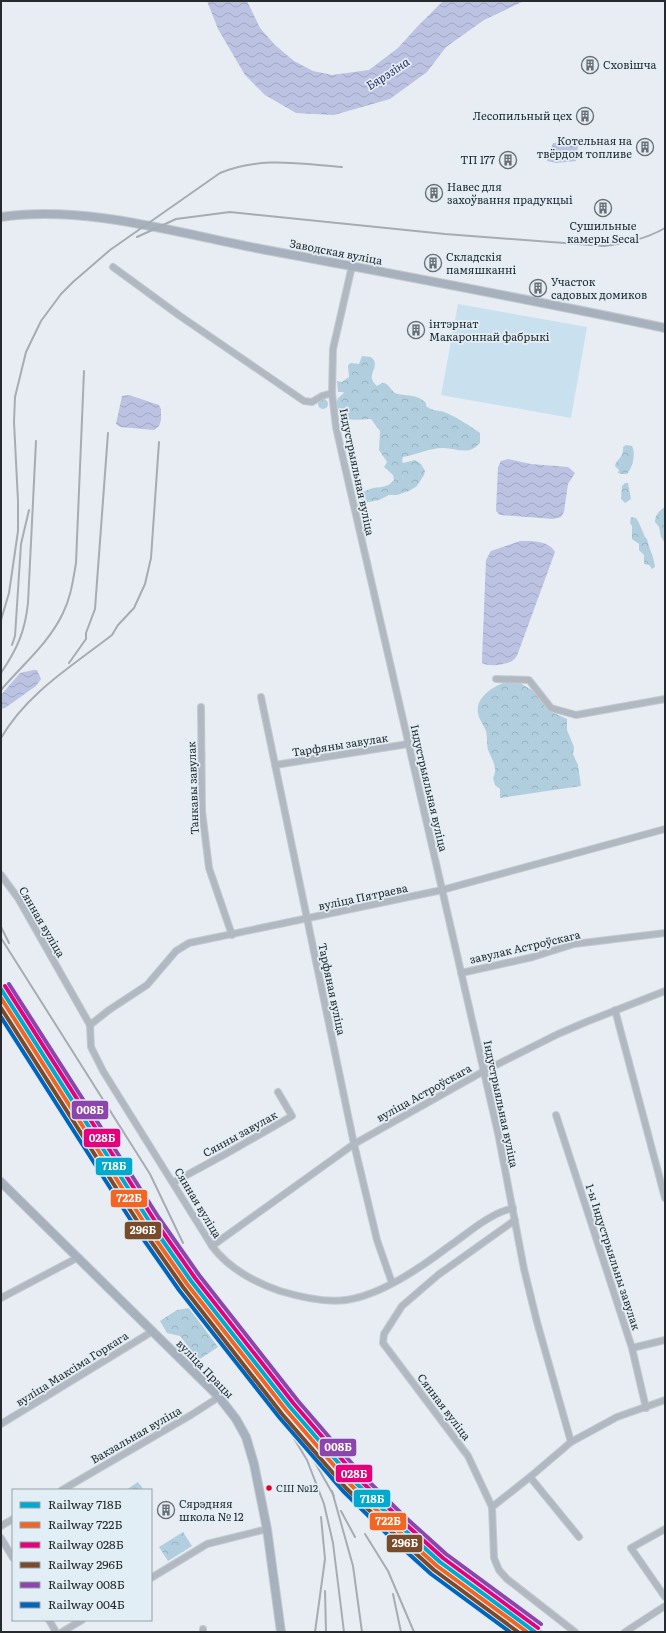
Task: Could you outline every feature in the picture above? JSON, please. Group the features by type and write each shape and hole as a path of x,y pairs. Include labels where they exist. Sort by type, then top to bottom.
{"main road":[{"name":"Заводская вуліца","path":"1,217 13,215 62,214 146,226 665,328"},
{"name":"вуліца Працы","path":"1,1183 219,1397 236,1420 246,1438 254,1464 266,1529 281,1632"}],"street":[{"name":"Індустрыяльная вуліца","path":"352,266 334,349 332,393 336,426 484,1071 513,1208 524,1269 537,1322 571,1442"},
{"path":"112,267 180,316 304,401 312,402 322,396 332,393"},
{"path":"496,679 529,680 551,708 576,715 665,699"},
{"name":"Тарфяная вуліца","path":"261,697 354,1144 377,1240 392,1282"},
{"name":"Танкавы завулак","path":"201,707 202,811 208,868 232,935"},
{"name":"Тарфяны завулак","path":"275,765 408,744"},
{"name":"вуліца Пятраева","path":"90,1025 109,1010 146,986 176,951 189,943 442,890 665,829"},
{"name":"Сянная вуліца","path":"1,875 18,898 90,1025 91,1047 103,1071 174,1182 212,1246 232,1267 253,1280 271,1288 304,1297 324,1300 346,1300 372,1293 418,1270 494,1215 513,1208"},
{"name":"завулак Астроўскага","path":"461,973 533,956 574,944 665,933"},
{"name":"вуліца Астроўскага","path":"212,1246 354,1144 484,1071 558,1034 665,991"},
{"path":"615,1010 665,1198"},
{"name":"Сянны завулак","path":"174,1182 292,1116 278,1092"},
{"name":"1-ы Індустрыяльны завулак","path":"556,1115 632,1348 646,1408"},
{"name":"Сянная вуліца","path":"515,1220 438,1275 402,1306 382,1339 383,1343 468,1456 492,1507 494,1558 498,1570 507,1579 575,1632"},
{"path":"1,1298 77,1258"},
{"name":"вуліца Максіма Горкага","path":"1,1424 153,1331"},
{"path":"632,1348 665,1340"},
{"name":"Вакзальная вуліца","path":"64,1489 191,1415 219,1397"},
{"path":"492,1507 571,1442 618,1417 665,1400"},
{"path":"530,1477 580,1538"},
{"path":"1,1526 12,1520"},
{"path":"152,1577 207,1544 266,1529"},
{"path":"665,1530 631,1548 665,1597"},
{"path":"1,1538 12,1556"},
{"path":"625,1632 665,1606"},
{"path":"50,1621 56,1632"},
{"path":"62,1632 80,1621"}],"shaded area":[{"path":"458,304 587,327 571,418 441,395"}],"green space":[{"path":"362,356 371,357 374,360 375,364 372,379 377,386 385,383 395,393 415,396 426,403 428,408 453,416 480,433 480,443 470,450 463,451 438,448 403,457 403,463 415,460 421,464 425,471 417,486 409,491 397,495 389,495 379,500 363,503 357,493 389,485 394,480 393,475 384,467 387,462 379,450 380,431 371,419 350,420 343,416 336,405 338,398 344,393 338,392 337,381 342,382 349,377 348,366 350,363 359,364"},
{"path":"321,399 325,399 328,404 325,409 321,409 318,406 318,402"},
{"path":"626,445 632,446 634,452 633,460 631,468 627,474 621,474 618,473 619,470 615,466 621,456 623,447"},
{"path":"625,483 628,483 631,499 625,503 621,499 622,486"},
{"path":"665,507 665,543 661,537 659,527 655,522 658,513"},
{"path":"631,517 636,518 647,539 655,567 652,569 649,565 644,564 644,555 639,550 639,544 632,539 632,526 630,523"},
{"path":"503,683 520,683 535,692 545,706 552,712 567,719 567,730 574,747 573,754 578,765 581,786 500,798 500,789 495,785 493,778 495,768 488,750 486,731 479,717 478,705 480,700 492,688"},
{"path":"189,1308 218,1347 200,1359 191,1359 191,1350 180,1336 167,1333 160,1321 177,1310"},
{"path":"138,1482 143,1489 128,1489"},
{"path":"183,1532 192,1546 168,1561 159,1547"}],"water":[{"name":"Бярэзіна","path":"207,1 247,1 260,28 275,45 294,61 313,71 332,75 369,70 398,48 443,1 524,1 484,20 446,47 427,72 390,99 334,115 296,113 265,95 245,75 218,29"},
{"path":"572,142 578,146 576,161 556,163 547,161 553,143"},
{"path":"129,395 159,405 161,409 161,420 159,426 154,430 120,427 116,424 122,396"},
{"path":"508,459 531,464 568,467 575,473 568,484 564,512 561,517 553,519 500,515 496,511 498,467 501,461"},
{"path":"520,541 544,543 549,545 555,552 516,656 512,661 505,664 485,664 482,663 482,659 486,560 491,551"},
{"path":"37,670 41,679 36,686 5,708 1,709 1,695 20,673"}],"railway":[{"path":"1,620 9,593 18,531 14,422 15,397 26,352 41,321 61,294 110,250 220,173 250,164 280,162 342,167"},
{"path":"137,237 176,219 230,212 445,234 604,246 636,240 665,228"},
{"path":"1,349 1,379"},
{"path":"1,690 43,644 57,624 66,607 70,595 76,563 84,371"},
{"path":"69,663 86,639 86,633 95,609 108,433"},
{"path":"1,673 12,656 19,640 27,613 36,441"},
{"path":"1,738 24,707 37,694 66,669 112,635 118,625 134,608 145,584 151,558 159,442"},
{"path":"12,645 15,636 21,544 29,510"},
{"path":"1,927 9,943"},
{"path":"1,938 150,1174 183,1243"},
{"path":"281,1417 307,1460 324,1504 333,1543 344,1632"},
{"path":"313,1459 334,1496"},
{"path":"332,1491 353,1566 362,1632"},
{"path":"341,1511 355,1537"},
{"path":"315,1632 325,1559 321,1517"},
{"path":"365,1534 388,1571 414,1632"},
{"path":"325,1591 326,1632"},
{"path":"393,1594 401,1632"},
{"path":"531,1624 542,1632"}],"rail line":[{"name":"008Б","path":"9,984 159,1218 199,1275 298,1401 361,1474 405,1517 446,1554 541,1624"},
{"name":"028Б","path":"5,986 155,1221 195,1278 294,1404 358,1478 401,1520 443,1558 538,1628"},
{"name":"718Б","path":"1,989 151,1224 191,1281 290,1407 354,1481 398,1524 440,1562 535,1632"},
{"name":"722Б","path":"1,998 147,1227 187,1284 286,1410 350,1484 395,1528 437,1566 527,1632"},
{"name":"296Б","path":"1,1008 143,1230 183,1287 282,1414 346,1488 391,1531 434,1570 518,1632"},
{"name":"004Б","path":"1,1017 139,1233 179,1290 279,1417 343,1491 388,1535 431,1574 510,1632"}],"place":[{"name":"Сховішча","path":"590,65"},
{"name":"Лесопильный цех","path":"585,116"},
{"name":"Котельная на твёрдом топливе","path":"645,147"},
{"name":"ТП 177","path":"508,160"},
{"name":"Навес для захоўвання прадукцыі","path":"434,193"},
{"name":"Сушильные камеры Secal","path":"603,208"},
{"name":"Складскія памяшканні","path":"433,263"},
{"name":"Участок садовых домиков","path":"538,288"},
{"name":"інтэрнат Макароннай фабрыкі","path":"416,330"},
{"name":"СШ №12","path":"269,1488"},
{"name":"Сярэдняя школа № 12","path":"166,1510"}]}
